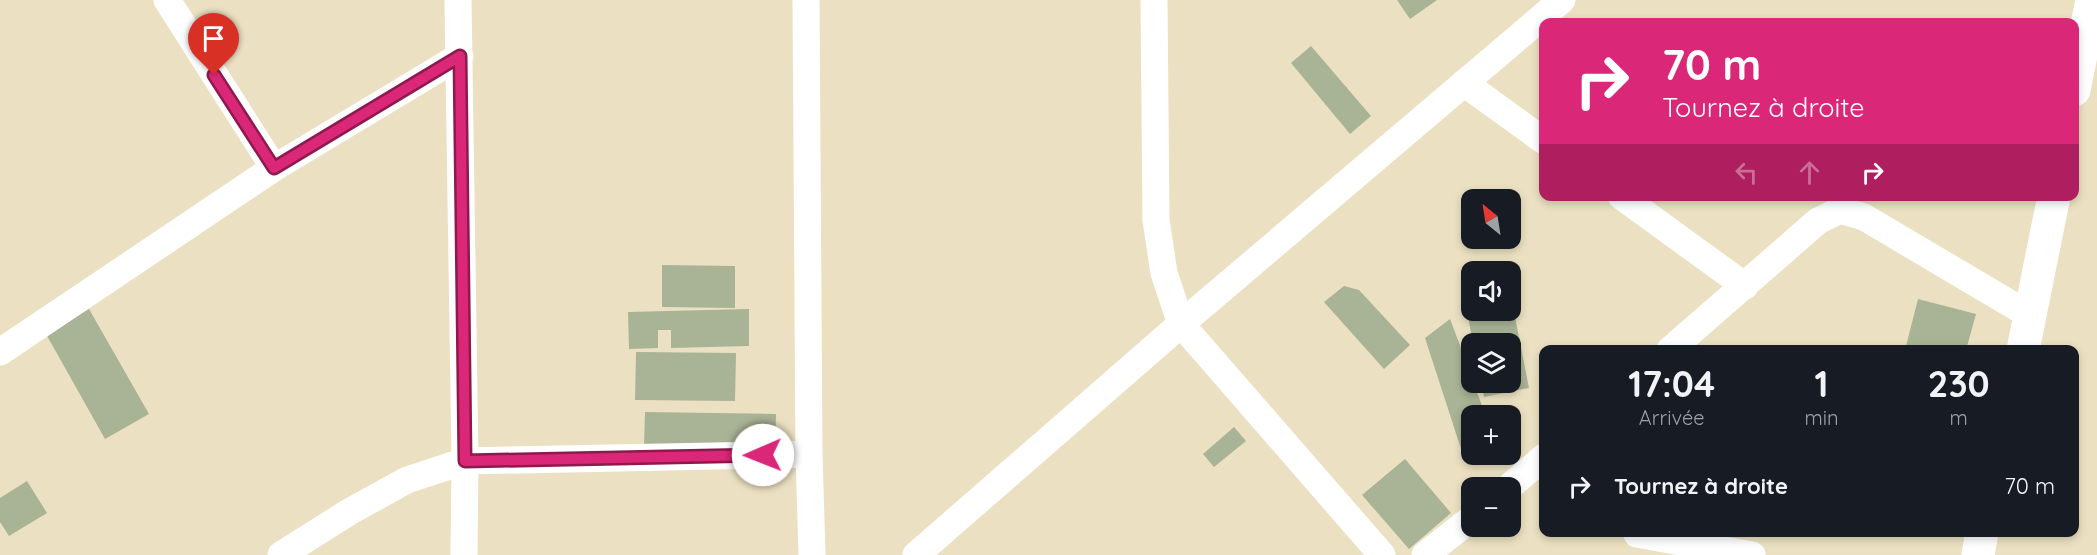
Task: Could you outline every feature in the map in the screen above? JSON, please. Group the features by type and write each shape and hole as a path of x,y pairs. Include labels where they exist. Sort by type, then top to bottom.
{"street":[{"path":"167,0 274,168"},
{"path":"458,0 465,461 464,555"},
{"path":"806,0 809,454 812,555"},
{"path":"1154,0 1156,220 1164,273 1181,324 1382,555"},
{"path":"1541,18 1562,0"},
{"path":"2079,65 2092,0"},
{"path":"916,555 1181,324 1539,19"},
{"path":"0,352 274,168 460,56"},
{"path":"1464,83 1539,137"},
{"path":"1628,201 1745,286"},
{"path":"2024,345 2053,201"},
{"path":"1676,345 1818,221 1840,210 1864,217 2031,316"},
{"path":"281,555 349,512 407,480 465,461 809,454"},
{"path":"1521,477 1539,461"},
{"path":"1425,555 1461,527"},
{"path":"1978,555 1981,537"},
{"path":"1636,541 1752,555"}],"building":[{"path":"1397,0 1437,0 1410,19"},
{"path":"1311,46 1371,116 1350,134 1291,63"},
{"path":"662,265 735,266 735,308 662,307"},
{"path":"1344,286 1359,290 1410,345 1384,369 1324,302"},
{"path":"1918,299 1976,314 1967,345 1906,345"},
{"path":"89,309 149,414 105,439 46,334"},
{"path":"749,309 749,346 671,348 671,330 658,330 658,348 629,349 628,312"},
{"path":"1450,319 1461,348 1461,393 1477,393 1482,405 1461,405 1461,449 1425,338"},
{"path":"1469,321 1516,321 1518,333 1471,333"},
{"path":"1521,348 1529,388 1521,390"},
{"path":"636,352 736,353 735,401 635,400"},
{"path":"1483,393 1504,393 1484,397"},
{"path":"645,412 776,414 775,449 644,447"},
{"path":"1234,427 1246,441 1214,467 1203,454"},
{"path":"1405,459 1451,513 1409,549 1362,495"},
{"path":"27,481 47,513 9,536 0,522 0,498"}],"route":[{"path":"214,75 274,168 460,56 465,461 763,455"}]}
